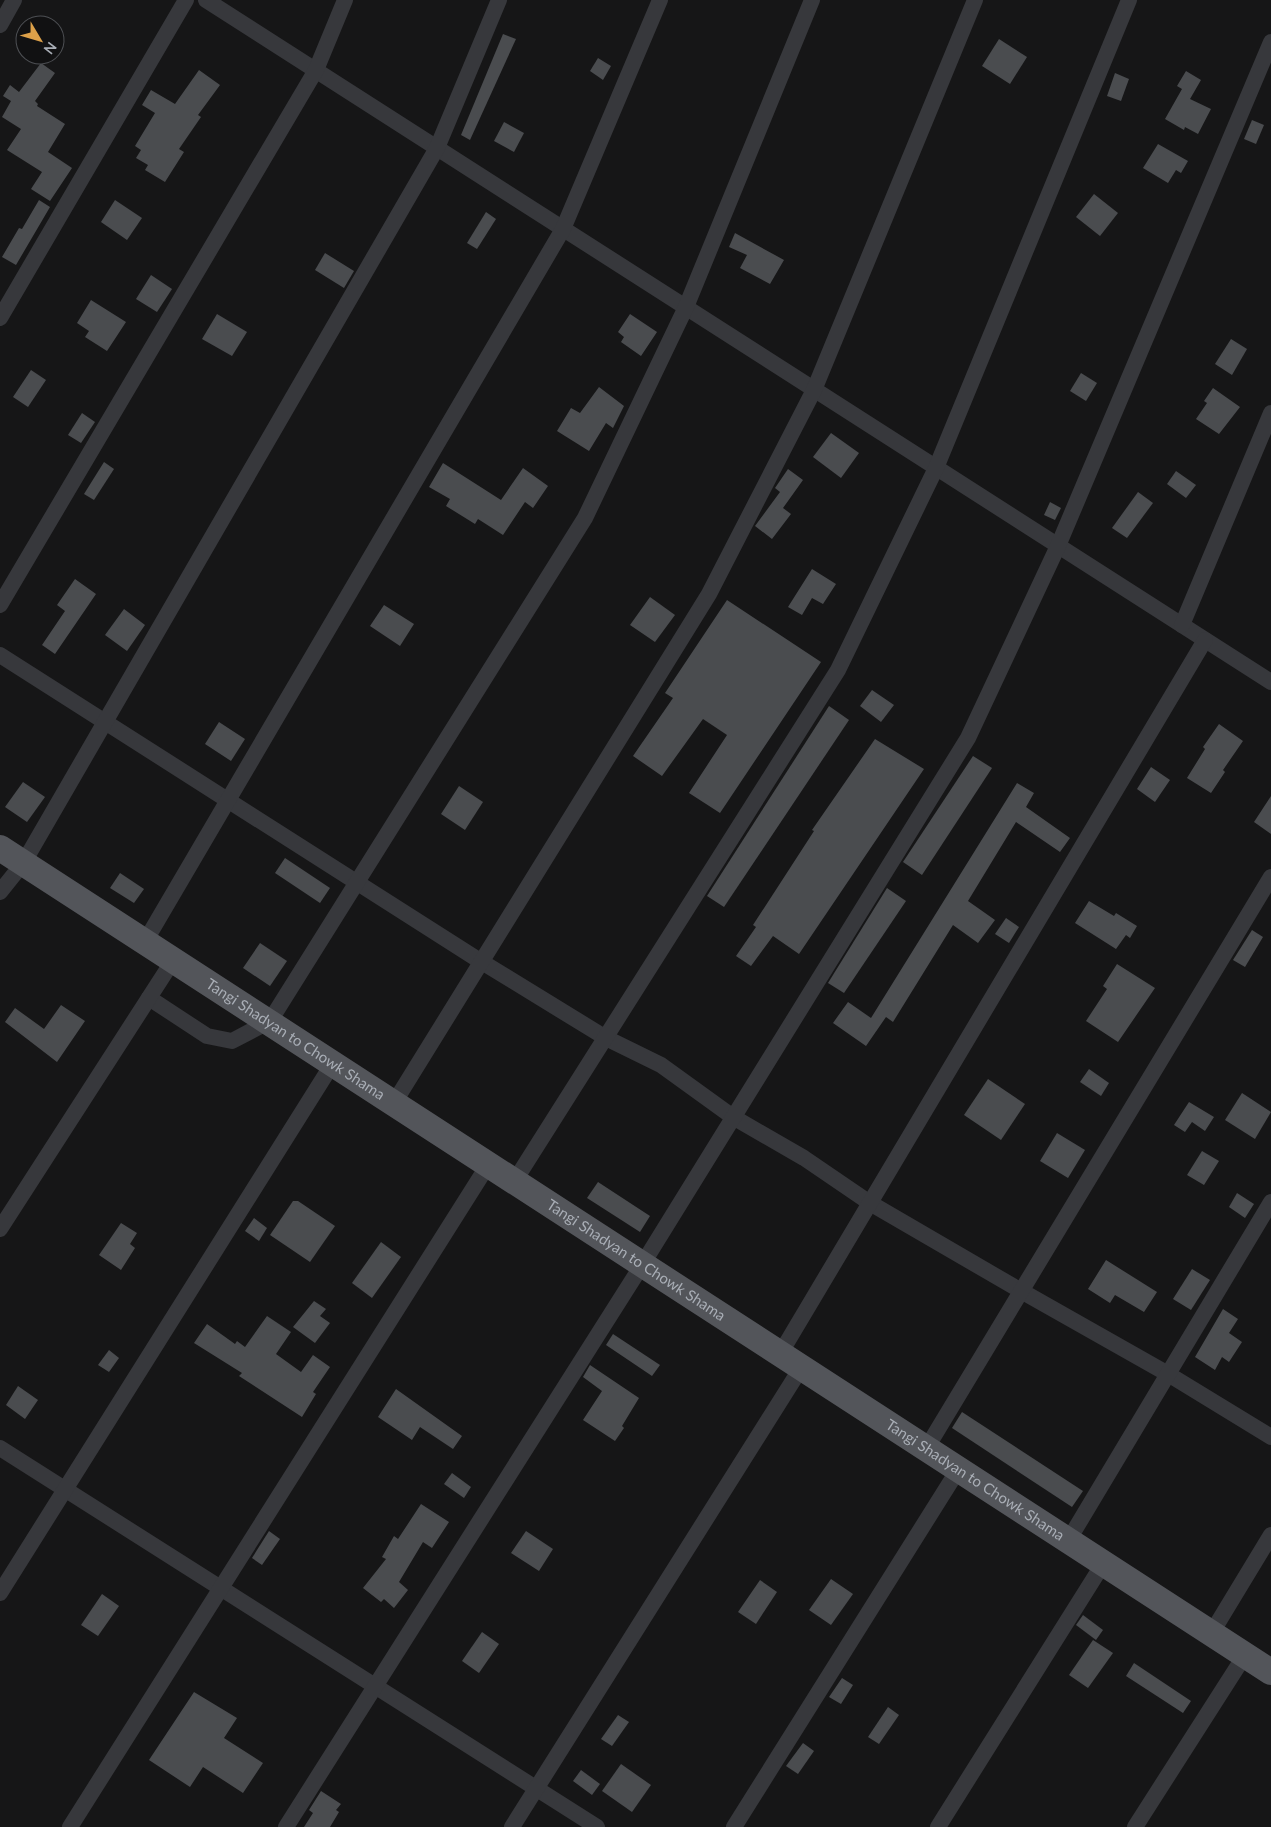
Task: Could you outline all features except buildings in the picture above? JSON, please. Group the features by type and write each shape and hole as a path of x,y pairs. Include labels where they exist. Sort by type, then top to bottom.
{"main road":[{"name":"Tangi Shadyan to Chowk Shama","path":"0,848 146,940 514,1182 1271,1672"}],"street":[{"path":"0,25 14,0"},
{"path":"0,318 186,0"},
{"path":"206,0 1271,682"},
{"path":"0,605 316,70 345,0"},
{"path":"0,892 24,862 437,148 499,0"},
{"path":"146,940 564,229 660,0"},
{"path":"149,998 207,1036 232,1041 270,1021 585,518 686,307 812,0"},
{"path":"394,1103 709,594 814,390 975,0"},
{"path":"514,1182 838,670 936,468 1130,0"},
{"path":"286,1827 642,1265 968,738 1058,546 1271,42"},
{"path":"1182,625 1271,414"},
{"path":"512,1827 790,1361 870,1203 1205,640"},
{"path":"0,655 606,1038 661,1065 733,1117 804,1158 870,1203 1022,1292 1168,1374 1271,1437"},
{"path":"926,1449 1271,878"},
{"path":"0,1229 174,959"},
{"path":"0,1593 334,1063"},
{"path":"70,1827 488,1165"},
{"path":"1068,1541 1271,1202"},
{"path":"0,1448 597,1827"},
{"path":"734,1827 958,1470"},
{"path":"1211,1634 1271,1534"},
{"path":"938,1827 1103,1564"},
{"path":"1136,1827 1245,1655"}]}
